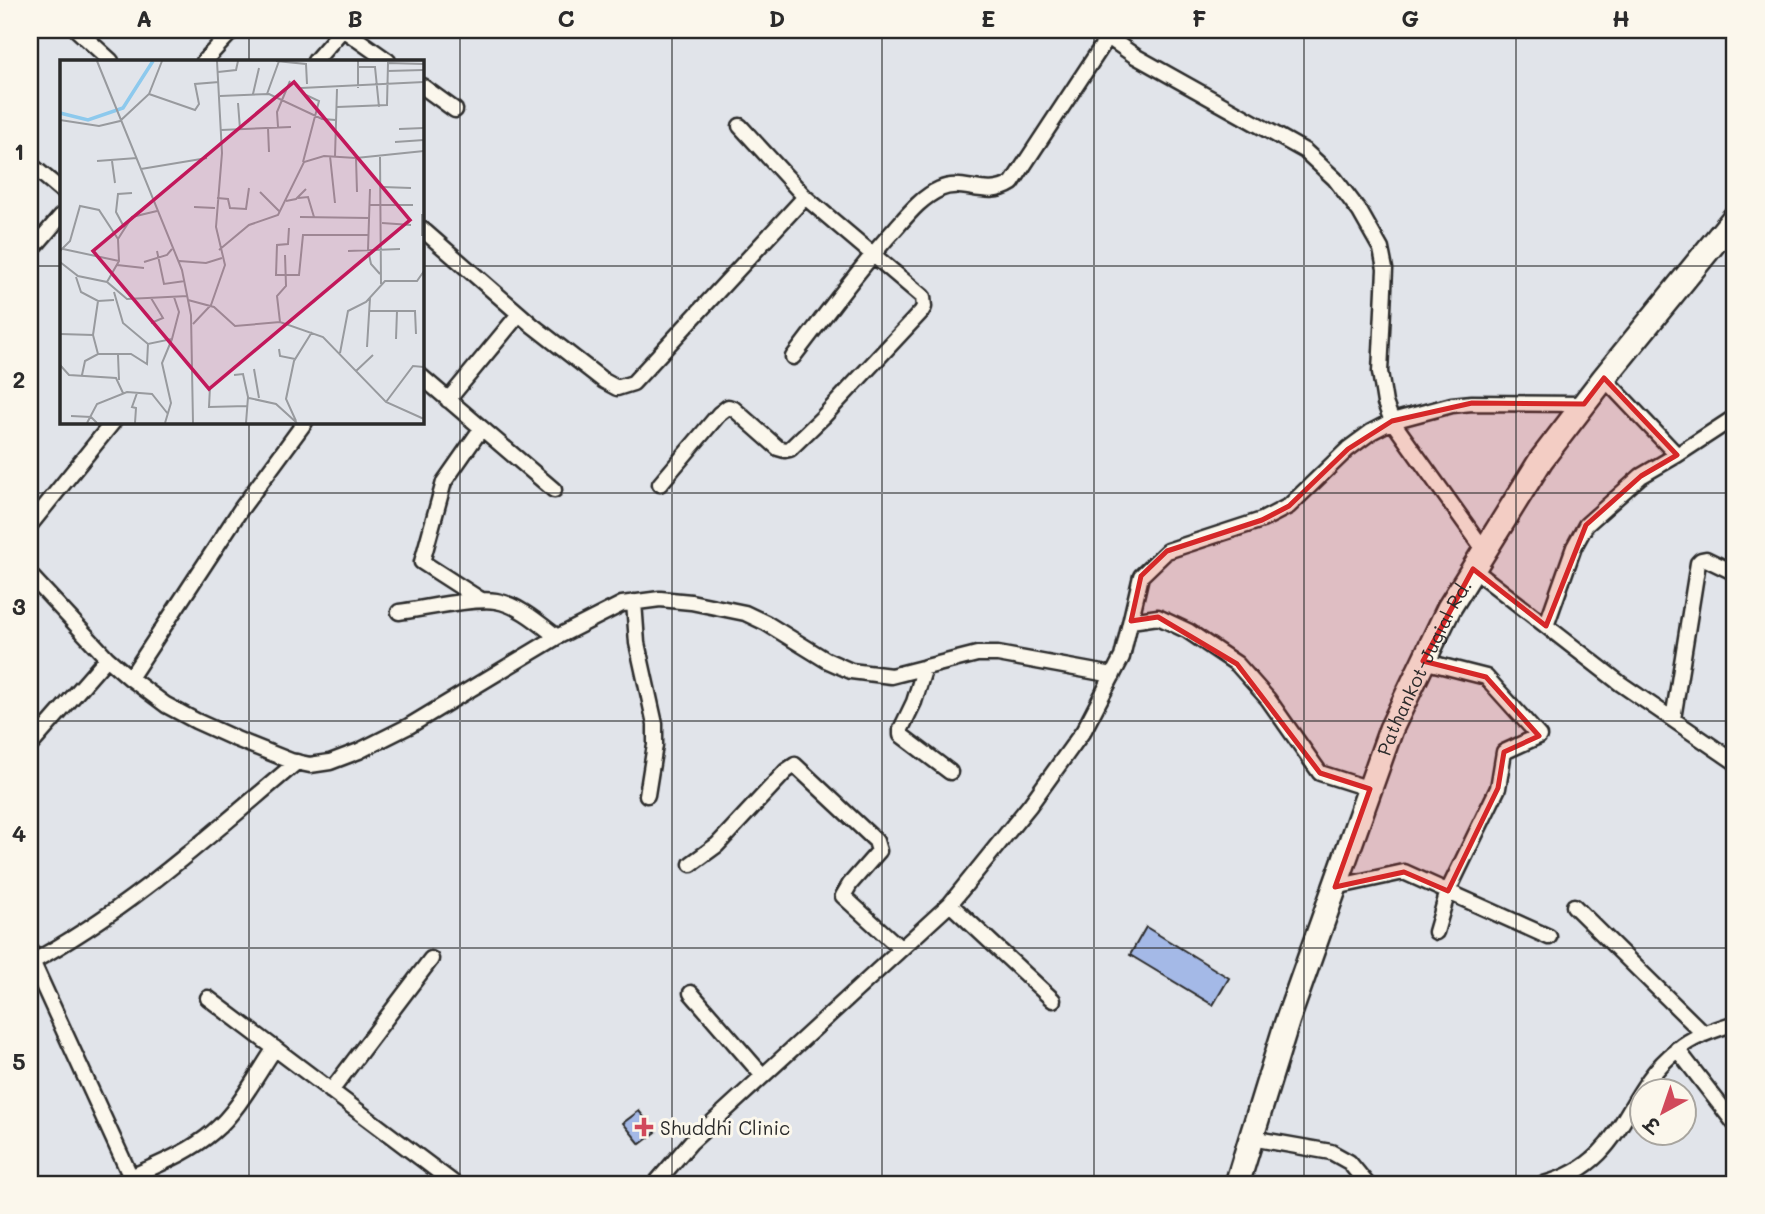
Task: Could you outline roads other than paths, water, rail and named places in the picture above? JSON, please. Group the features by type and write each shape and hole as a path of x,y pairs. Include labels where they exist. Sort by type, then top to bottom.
{"main road":[{"name":"Pathankot-Jugial Rd.","path":"1237,1184 1287,1022 1391,729 1449,608 1541,460 1735,217"}],"street":[{"path":"77,30 110,60"},
{"path":"205,60 233,30"},
{"path":"316,60 343,30 387,60"},
{"path":"793,357 872,254 924,198 942,187 996,191 1012,183 1105,34 1135,56 1305,151 1335,179 1352,201 1381,249 1385,269 1380,372 1385,403 1392,421 1479,560 1546,626 1621,684 1735,762"},
{"path":"424,87 455,110"},
{"path":"660,484 719,414 728,407 734,409 778,448 790,449 924,307 923,297 805,197 740,126"},
{"path":"30,164 60,189"},
{"path":"424,231 519,314 604,381 617,388 633,383 805,197"},
{"path":"30,252 60,217"},
{"path":"448,400 519,314"},
{"path":"1604,378 1677,455"},
{"path":"424,379 554,490"},
{"path":"654,1184 691,1142 950,904 1061,764 1084,730 1122,657 1141,576 1167,551 1262,520 1289,506 1348,449 1392,421 1462,404 1584,404"},
{"path":"1546,626 1574,547 1586,525 1641,476 1735,416"},
{"path":"30,525 111,424"},
{"path":"130,678 240,509 304,424"},
{"path":"481,429 444,482 422,562 481,600"},
{"path":"1673,719 1698,564 1706,559 1735,573"},
{"path":"30,575 107,658 166,705 196,721 310,765 330,762 359,751 421,720 556,637 622,604 660,599 745,613 826,660 851,671 891,676 977,654 998,654 1113,675"},
{"path":"399,612 481,600 496,601 529,616 556,637"},
{"path":"634,602 637,643 655,724 655,745 647,795"},
{"path":"1131,621 1158,617 1188,631 1237,664 1268,699 1320,773 1370,789"},
{"path":"30,746 107,658"},
{"path":"1423,661 1486,677 1539,736 1504,752 1498,788 1448,891 1436,932"},
{"path":"925,667 901,735 950,772"},
{"path":"132,1181 31,958 80,935 155,882 297,762"},
{"path":"691,864 717,845 786,771 795,765 876,841 879,851 843,896 901,949"},
{"path":"1335,887 1404,872 1549,937"},
{"path":"950,904 1054,1000"},
{"path":"1574,906 1704,1034"},
{"path":"331,1091 431,959"},
{"path":"691,993 763,1076"},
{"path":"208,998 455,1184"},
{"path":"1544,1184 1586,1166 1612,1140 1654,1072 1677,1049 1704,1034 1735,1023"},
{"path":"116,1184 132,1181 214,1132 230,1114 275,1048"},
{"path":"1677,1049 1735,1124"},
{"path":"1251,1138 1331,1152 1349,1162 1367,1184"},
{"path":"1583,1184 1586,1166"}],"place":[{"name":"Shuddhi Clinic","path":"644,1127"}]}
